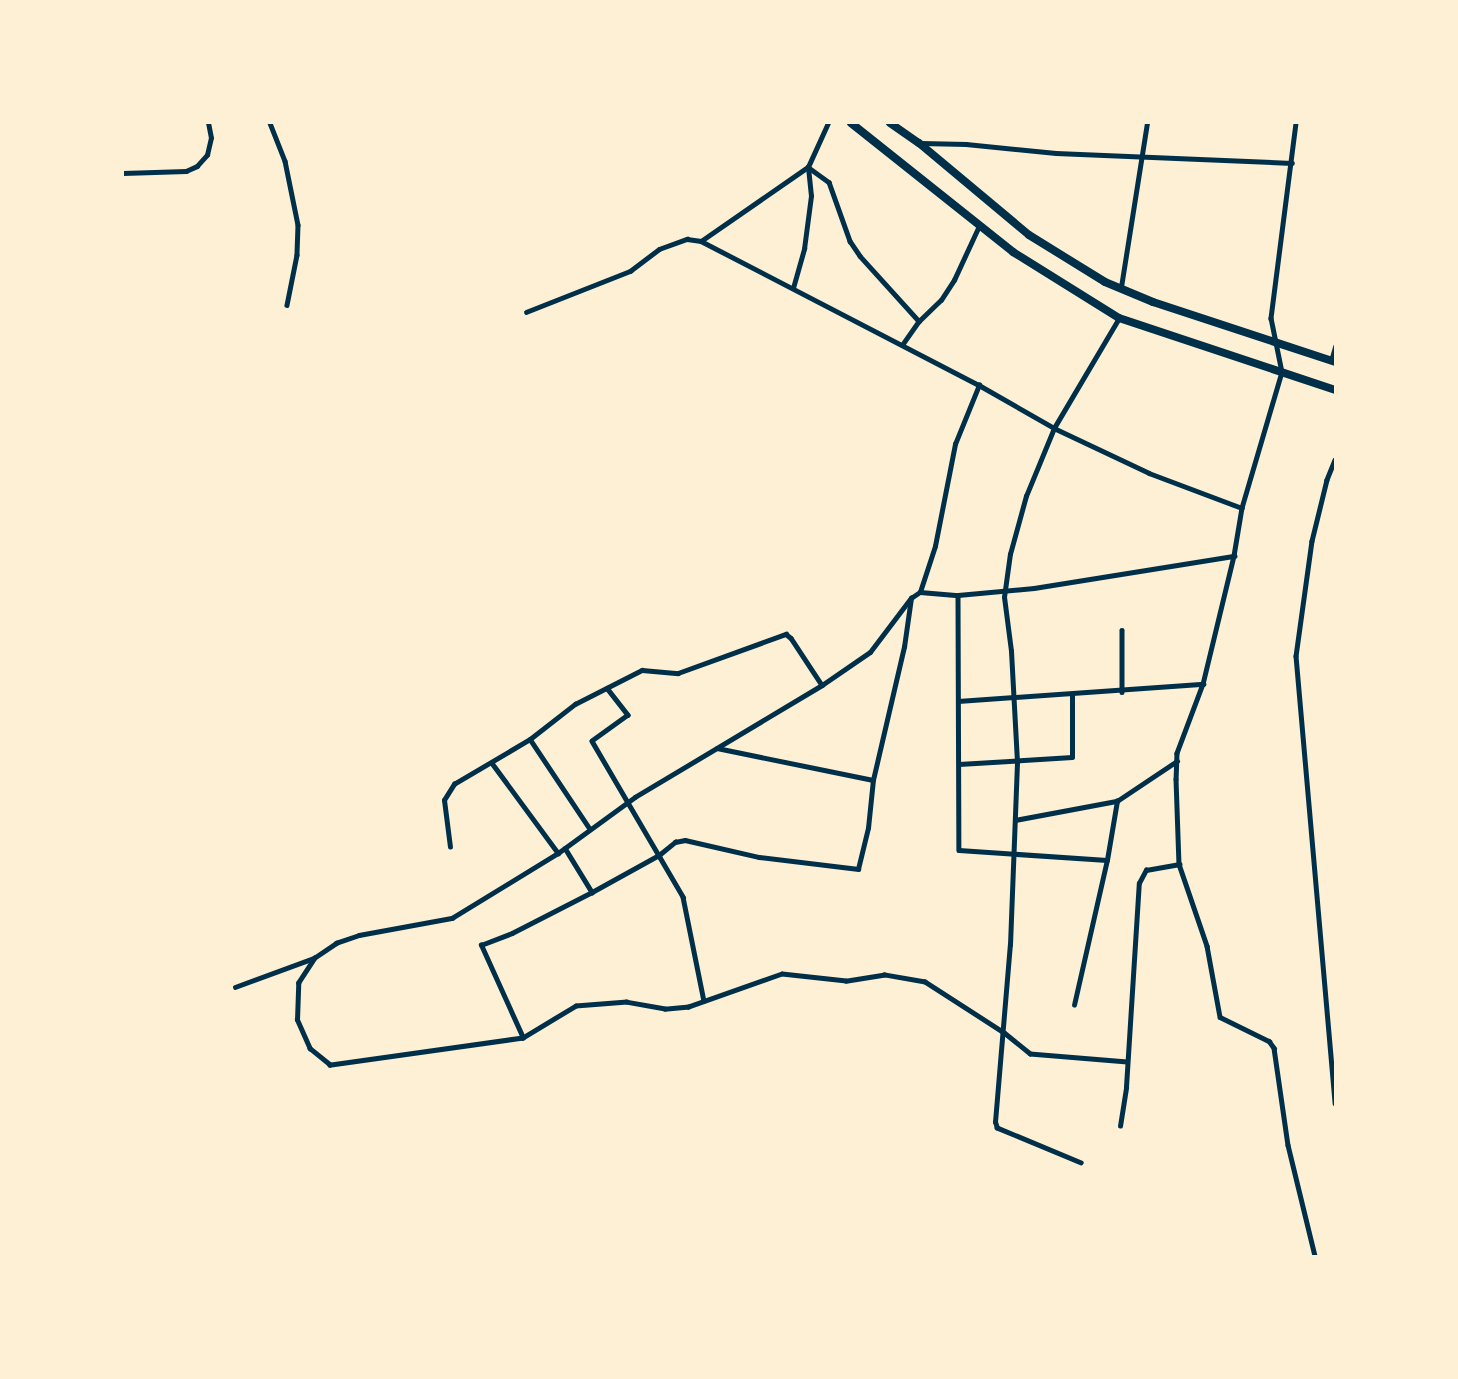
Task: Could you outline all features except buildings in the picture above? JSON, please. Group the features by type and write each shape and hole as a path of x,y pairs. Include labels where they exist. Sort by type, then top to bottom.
{"highway":[{"path":"851,123 1013,252 1119,318 1335,390"},
{"path":"890,123 919,143 1029,235 1105,282 1153,302 1333,361"}],"street":[{"path":"123,173 186,171 197,166 207,155 211,138 208,123"},
{"path":"270,123 285,161 298,225 297,255 288,305"},
{"path":"793,288 804,249 811,196 808,167 828,123"},
{"path":"1121,287 1147,123"},
{"path":"1296,123 1271,318 1282,372 1242,508 1234,556 1203,684 1177,760 1179,864 1207,946 1220,1017 1269,1041 1274,1048 1288,1145 1315,1256"},
{"path":"919,143 966,144 1056,153 1292,163"},
{"path":"701,241 808,167"},
{"path":"808,167 829,182 850,241 860,256 919,321"},
{"path":"902,345 919,321 941,300 954,280 979,226"},
{"path":"526,312 630,272 659,249 687,239 701,241 979,385 1054,428 1149,473 1242,508"},
{"path":"1081,1163 997,1128 1014,853 1017,762 1005,590 1010,554 1026,496 1054,428 1119,318"},
{"path":"1333,361 1335,347"},
{"path":"920,592 935,546 955,444 979,385"},
{"path":"1335,460 1327,480 1312,541 1296,656 1335,1103"},
{"path":"234,987 314,958 336,944 359,935 452,918 558,853 628,802 822,685 870,652 911,598 920,592 958,595 1005,590 1234,556"},
{"path":"958,595 959,850 1107,860"},
{"path":"523,1038 481,945 512,933 592,892 659,855 675,842 685,840 759,856 858,869 868,828 873,780 904,647 911,598"},
{"path":"1122,630 1122,692"},
{"path":"450,847 444,800 454,784 492,764 575,704 642,670 678,673 786,634 822,685"},
{"path":"958,701 1122,692 1203,684"},
{"path":"608,688 628,715 592,741 683,897 704,1001"},
{"path":"959,764 1072,757 1072,695"},
{"path":"530,738 590,830"},
{"path":"717,748 873,780"},
{"path":"1015,820 1117,801 1177,760"},
{"path":"492,764 558,853"},
{"path":"1074,1005 1107,860 1117,801"},
{"path":"565,848 592,892"},
{"path":"1120,1126 1127,1062 1139,883 1146,870 1179,864"},
{"path":"314,958 298,983 297,1020 310,1050 330,1065 523,1038 576,1006 627,1002 665,1009 689,1007 782,974 846,981 885,975 925,982 1004,1033 1030,1054 1127,1062"}]}
